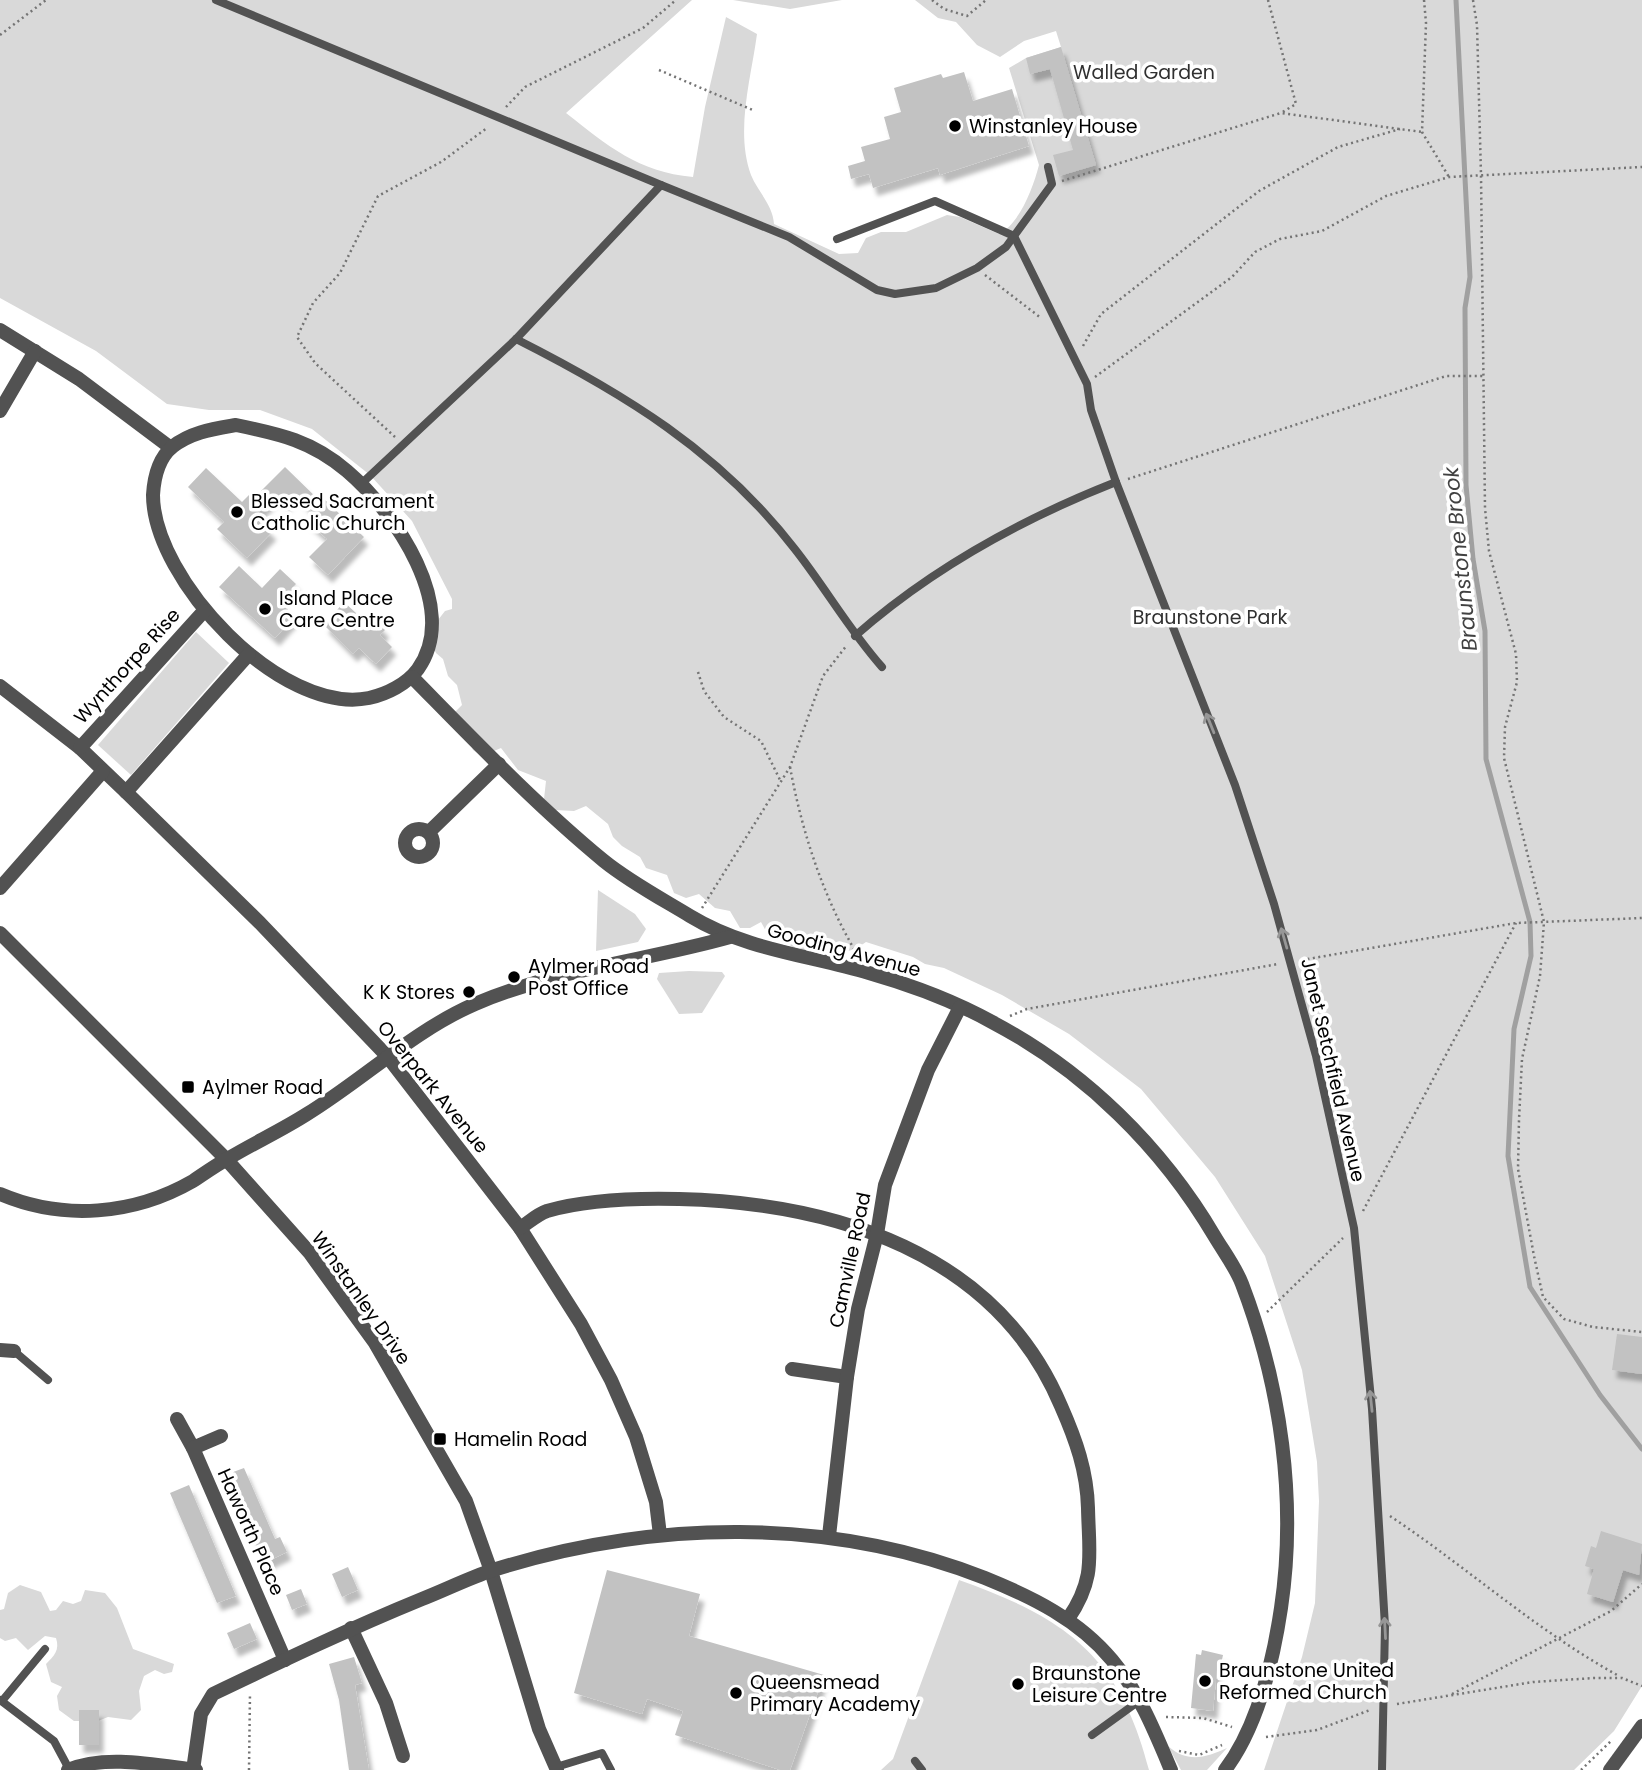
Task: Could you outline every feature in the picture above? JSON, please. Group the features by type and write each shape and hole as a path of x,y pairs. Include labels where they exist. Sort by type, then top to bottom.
{"street":[{"path":"0,330 107,399 171,448"},
{"path":"0,411 36,351"},
{"path":"236,425 291,436 347,471 391,520 419,565 432,608 432,636 428,655 412,677 369,698 341,700 304,689 249,654 204,611 181,581 161,542 153,504 153,478 171,448 198,432 236,425"},
{"name":"Wynthorpe Rise","path":"79,748 204,611"},
{"path":"127,792 249,654"},
{"name":"Gooding Avenue","path":"412,677 499,764 606,863 695,919 746,944 869,973 993,1022 1060,1063 1132,1128 1192,1198 1241,1281 1255,1324 1281,1432 1287,1495 1286,1570 1268,1668 1251,1722 1235,1758 1225,1770"},
{"name":"Overpark Avenue","path":"0,686 79,748 127,792 260,923 387,1056 553,1275 611,1380 647,1467 656,1502 660,1535"},
{"path":"429,832 499,764"},
{"path":"0,888 103,771"},
{"name":"Winstanley Drive","path":"0,933 226,1159 309,1252 375,1343 466,1501 491,1571 539,1728 556,1769"},
{"path":"0,1194 34,1206 65,1212 97,1212 132,1206 167,1193 308,1114 387,1056 463,1010 534,982 592,967 674,953 730,937"},
{"name":"Camville Road","path":"829,1536 847,1377 858,1309 877,1234 885,1185 928,1070 960,1007"},
{"path":"520,1228 545,1212 648,1198 755,1203 816,1216 877,1234 920,1252 951,1270 979,1293 1018,1334 1052,1383 1081,1457 1088,1498 1088,1582 1068,1619"},
{"path":"792,1369 847,1377"},
{"name":"Haworth Place","path":"177,1419 193,1448 285,1660"},
{"path":"193,1448 221,1436"},
{"path":"68,1770 104,1762 194,1770 199,1724 206,1704 213,1694 351,1628 491,1571 577,1547 660,1535 744,1532 829,1536 908,1553 970,1572 1019,1592 1068,1619 1111,1659 1151,1723 1171,1770"},
{"path":"351,1628 386,1703 403,1756"},
{"path":"1610,1770 1642,1726"},
{"path":"1629,1746 1642,1754"}],"lane":[{"path":"216,0 789,237 877,290 895,295 936,288 977,268 1006,247 1052,184 1048,167"},
{"path":"360,485 516,339 661,185"},
{"path":"837,239 935,201 1014,236"},
{"name":"Janet Setchfield Avenue","path":"1014,236 1087,384 1091,410 1116,482 1235,785 1291,962 1354,1228 1372,1409 1386,1644 1382,1770"},
{"path":"516,339 636,404 717,464 794,547 855,636 882,667"},
{"path":"855,636 918,586 1019,525 1116,482"},
{"path":"7,1351 48,1380"},
{"path":"45,1649 1,1700 54,1741 68,1770"},
{"path":"1092,1735 1139,1701"},
{"path":"556,1769 602,1752 611,1770"},
{"path":"915,1761 922,1770"}],"path":[{"path":"0,35 46,0"},
{"path":"403,445 315,363 297,337 313,303 340,273 378,196 441,162 485,130 526,87 643,28 676,0"},
{"path":"932,0 944,9 967,16 986,0"},
{"path":"1052,184 1281,113 1296,104 1268,0"},
{"path":"1424,0 1426,23 1422,132 1449,177"},
{"path":"1473,0 1477,26 1481,175 1485,508 1489,551 1516,654 1517,682 1505,727 1504,758 1544,922 1540,976 1522,1059 1518,1169 1543,1297 1564,1319 1593,1327 1642,1332"},
{"path":"659,70 755,111"},
{"path":"1281,113 1422,132"},
{"path":"1076,358 1101,314 1259,191 1338,147 1401,129"},
{"path":"1087,384 1232,277 1255,252 1280,239 1322,231 1386,196 1449,177 1642,167"},
{"path":"977,268 1045,321"},
{"path":"1116,482 1446,376 1483,376"},
{"path":"695,919 790,767 823,676 855,636"},
{"path":"698,672 704,691 724,717 761,741 781,782"},
{"path":"790,767 798,809 822,881 843,930 869,973"},
{"path":"993,1022 1027,1009 1516,923 1642,918"},
{"path":"1255,1324 1354,1228 1516,923"},
{"path":"1378,1507 1434,1545 1470,1576 1558,1640 1622,1678 1642,1686"},
{"path":"1450,1695 1611,1611 1642,1584"},
{"path":"249,1770 250,1676"},
{"path":"1266,1737 1317,1730 1383,1706 1533,1682 1622,1678"},
{"path":"1151,1723 1170,1716 1203,1718 1233,1725 1229,1735 1213,1751 1199,1755 1178,1750 1173,1743"}],"green space":[{"name":"Braunstone Park","path":"0,0 692,0 566,113 625,156 656,170 693,177 705,107 726,17 757,34 746,105 744,141 751,175 768,205 774,224 839,254 858,253 866,238 881,232 906,232 947,215 960,217 999,234 1007,229 1019,213 1039,165 1009,68 1026,58 1061,47 1056,31 1024,41 1000,57 977,45 956,22 938,18 915,0 1642,0 1642,1686 1614,1731 1574,1770 1264,1770 1302,1657 1315,1603 1319,1501 1317,1462 1302,1370 1265,1256 1215,1177 1141,1089 1069,1034 1002,995 944,968 925,964 913,957 866,942 857,948 834,955 810,955 790,945 782,936 768,935 761,922 750,928 740,928 730,911 715,908 699,894 686,898 674,893 667,875 646,868 640,857 622,846 613,837 608,824 586,806 574,811 555,810 544,799 546,781 518,770 501,748 482,756 473,750 455,712 462,705 457,685 448,676 443,659 436,653 430,640 431,629 445,611 452,609 452,599 412,521 370,475 312,429 260,410 209,410 167,404 96,351 0,298"},
{"path":"733,0 842,0 790,9"},
{"path":"196,632 229,663 131,775 98,745"},
{"path":"598,890 635,914 646,929 638,942 596,951"},
{"path":"722,972 725,976 702,1013 679,1014 657,979 659,973"},
{"name":"Braunstone Leisure Centre","path":"959,1580 1030,1610 1083,1646 1104,1670 1122,1698 1137,1731 1149,1770 881,1770 893,1759"},
{"path":"20,1585 41,1592 50,1611 56,1610 63,1601 73,1604 81,1601 85,1590 105,1593 117,1608 133,1649 174,1664 172,1672 164,1674 155,1670 144,1676 139,1691 141,1710 131,1720 108,1717 98,1721 74,1721 59,1710 57,1696 62,1687 51,1682 46,1664 57,1649 56,1638 45,1636 28,1650 16,1638 5,1641 0,1638 0,1610 4,1609 8,1593"},
{"path":"1168,1746 1175,1752 1190,1757 1205,1756 1227,1748 1207,1770 1181,1770"}],"building":[{"path":"1061,47 1096,165 1059,176 1053,155 1073,150 1050,69 1030,74 1026,58"},
{"name":"Winstanley House","path":"964,72 973,101 1012,89 1029,146 940,175 938,168 873,188 869,174 851,179 848,166 865,161 861,147 890,139 884,117 901,112 894,88 941,74 943,78"},
{"path":"285,467 322,503 325,500 364,537 328,575 309,557 327,539 306,520 313,513 295,494 285,504 276,495 255,516 272,532 247,558 217,529 224,522 188,487 206,468 242,502 250,494 254,498"},
{"name":"Island Place Care Centre","path":"239,566 262,588 280,569 296,584 279,602 295,616 275,638 219,587"},
{"path":"344,602 369,625 374,619 385,630 380,635 392,647 376,664 359,648 353,654 324,625"},
{"path":"1617,1334 1642,1337 1642,1374 1612,1370"},
{"path":"244,1468 275,1539 280,1537 287,1552 264,1563 225,1475"},
{"path":"189,1485 236,1596 217,1603 170,1493"},
{"path":"1601,1531 1642,1544 1639,1575 1623,1570 1613,1602 1587,1594 1594,1569 1585,1566 1591,1546 1596,1548"},
{"path":"348,1567 358,1590 342,1597 332,1574"},
{"path":"607,1570 700,1594 689,1636 824,1675 790,1770 780,1770 675,1735 683,1711 647,1699 642,1714 574,1693"},
{"path":"301,1589 307,1604 292,1610 286,1595"},
{"path":"250,1623 257,1639 234,1649 227,1633"},
{"name":"Braunstone United Reformed Church","path":"1202,1650 1223,1655 1220,1669 1217,1669 1213,1711 1191,1708 1196,1654 1201,1655"},
{"path":"354,1657 362,1683 355,1685 369,1770 349,1770 339,1700 329,1664"},
{"path":"79,1710 99,1710 99,1745 79,1745"}],"waterway":[{"name":"Braunstone Brook","path":"1456,0 1470,277 1465,308 1466,485 1473,559 1485,631 1486,759 1530,922 1531,956 1514,1029 1508,1156 1530,1287 1600,1395 1642,1449"}],"place":[{"name":"Winstanley House","path":"955,126"},
{"name":"Blessed Sacrament Catholic Church","path":"237,512"},
{"name":"Island Place Care Centre","path":"265,609"},
{"name":"Aylmer Road Post Office","path":"514,977"},
{"name":"K K Stores","path":"469,992"},
{"name":"Aylmer Road","path":"188,1087"},
{"name":"Hamelin Road","path":"440,1439"},
{"name":"Braunstone United Reformed Church","path":"1205,1681"},
{"name":"Braunstone Leisure Centre","path":"1018,1684"},
{"name":"Queensmead Primary Academy","path":"736,1693"}],"park label":[{"name":"Walled Garden","path":"1144,72"}]}
